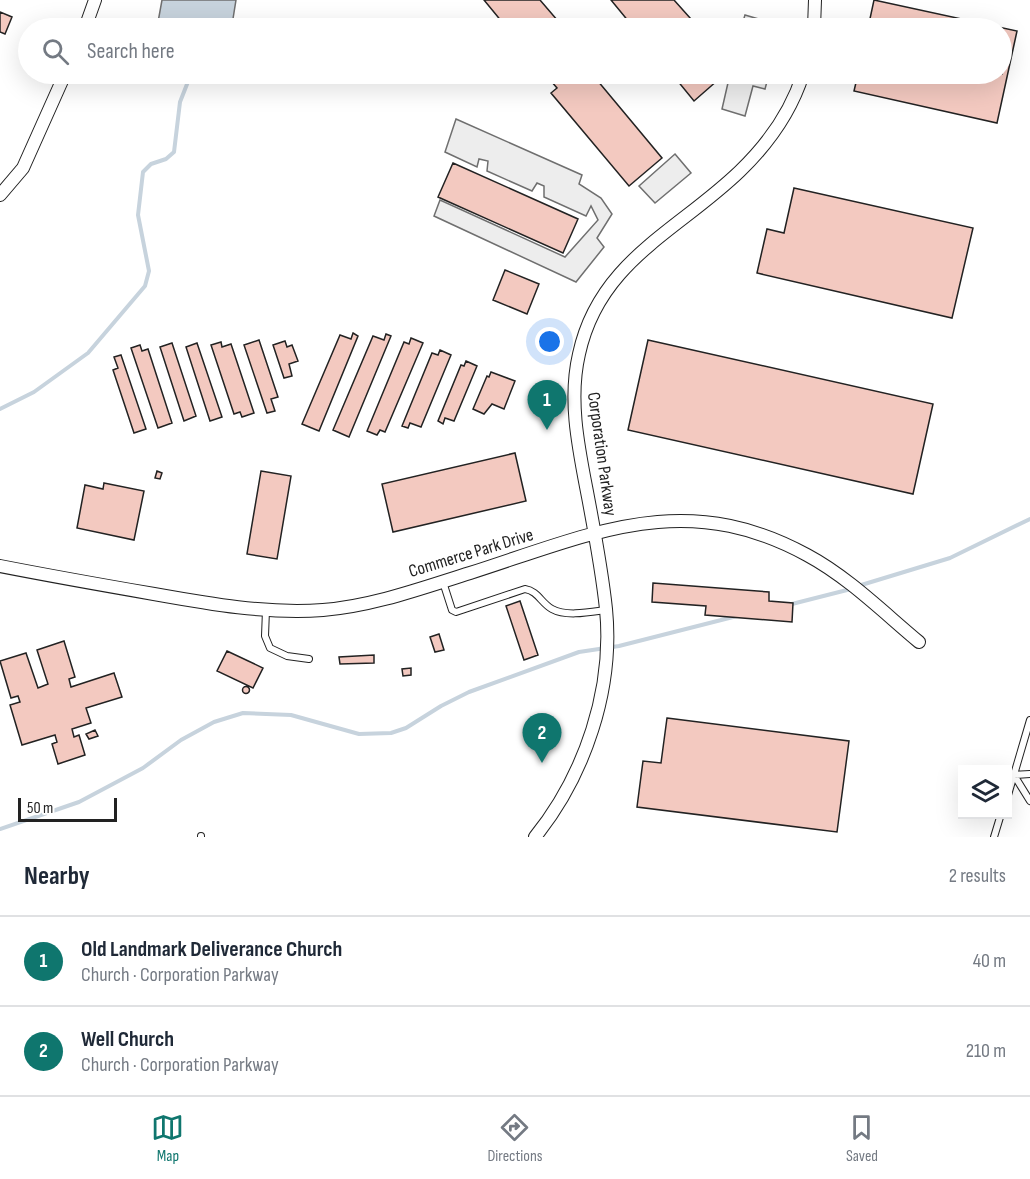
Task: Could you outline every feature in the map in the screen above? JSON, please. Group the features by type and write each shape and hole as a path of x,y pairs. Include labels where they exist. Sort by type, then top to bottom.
{"street":[{"path":"88,18 95,0"},
{"path":"814,18 815,0"},
{"path":"0,195 23,168 61,84"},
{"name":"Corporation Parkway","path":"534,837 564,793 591,732 604,674 606,610 583,470 574,394 575,376 586,329 598,303 626,265 739,173 764,146 791,106 799,84"},
{"name":"Commerce Park Drive","path":"0,566 196,602 267,610 324,610 356,605 443,581 595,533 640,522 681,519 745,529 774,538 809,556 839,577 919,642"}],"lane":[{"path":"443,581 447,600 452,610 456,612 525,589 540,596 551,608 562,612 606,610"},
{"path":"267,610 265,636 270,648 287,656 309,659"},
{"path":"1012,782 1030,720"},
{"path":"1014,775 1030,774"},
{"path":"1014,775 1030,801"},
{"path":"994,837 999,819"}],"shaded area":[{"path":"162,0 236,0 233,18 159,18"},
{"path":"728,84 766,84 765,89 753,86 745,116 722,109"},
{"path":"456,119 582,175 579,184 601,198 612,214 597,238 604,247 576,282 434,216 440,200 565,257 598,220 591,206 586,216 544,197 544,186 537,183 532,191 487,171 488,161 479,159 477,167 445,152"},
{"path":"675,154 691,173 655,203 639,186"}],"building":[{"path":"484,0 540,0 555,18 499,18"},
{"path":"611,0 674,0 690,18 626,18"},
{"path":"874,0 957,18 870,18"},
{"path":"0,12 12,17 5,34 0,32"},
{"path":"1012,30 1017,31 1012,54"},
{"path":"554,84 600,84 662,158 629,186 551,93 557,88"},
{"path":"680,84 713,84 694,101"},
{"path":"856,84 1005,84 997,123 854,91"},
{"path":"453,163 578,219 563,253 438,197"},
{"path":"794,188 973,228 952,318 757,273 767,229 784,233"},
{"path":"505,270 539,284 527,314 493,300"},
{"path":"353,333 358,336 319,431 302,424 340,335 351,339"},
{"path":"386,334 391,336 349,437 333,430 373,336 384,340"},
{"path":"411,338 423,343 385,432 380,430 377,435 367,431 404,342 409,344"},
{"path":"259,340 278,397 271,399 275,411 267,413 244,345"},
{"path":"648,340 933,404 913,494 628,430"},
{"path":"285,341 287,347 292,345 298,361 289,364 292,376 284,378 273,345"},
{"path":"221,342 222,347 231,344 254,413 242,417 240,412 234,414 211,345"},
{"path":"172,343 196,416 184,421 160,347"},
{"path":"197,343 222,417 210,421 186,347"},
{"path":"140,345 142,351 148,349 172,423 158,428 131,348"},
{"path":"440,350 451,355 421,427 410,423 408,428 402,426 432,353 438,355"},
{"path":"121,355 146,429 134,433 113,370 118,368 114,357"},
{"path":"466,361 477,366 454,421 445,418 443,424 438,421 461,365 464,366"},
{"path":"491,372 515,381 504,409 492,404 484,414 473,409 487,376 489,377"},
{"path":"515,453 526,501 393,532 382,484"},
{"path":"157,471 162,473 160,479 155,478"},
{"path":"261,471 291,476 277,559 247,554"},
{"path":"104,483 144,491 134,540 77,528 85,485 103,489"},
{"path":"653,583 769,592 769,601 793,603 792,622 705,615 706,606 652,602"},
{"path":"520,601 538,655 524,660 506,606"},
{"path":"439,634 444,650 435,652 430,637"},
{"path":"64,641 75,677 69,679 71,687 114,673 122,697 86,708 91,723 72,729 74,737 79,735 85,755 58,764 52,744 57,742 55,735 22,745 10,705 20,702 18,696 11,698 0,661 26,653 38,688 48,684 37,650"},
{"path":"227,651 263,668 253,688 217,671"},
{"path":"374,655 374,663 340,664 339,657"},
{"path":"411,668 411,675 403,676 402,669"},
{"path":"246,686 250,690 246,694 242,690"},
{"path":"667,718 849,741 837,832 637,807 643,761 661,763"},
{"path":"95,730 98,736 89,739 86,734"}],"waterway":[{"path":"0,409 34,392 88,353 145,286 149,271 138,215 143,172 151,164 166,159 174,152 180,102 187,84"},
{"path":"858,586 950,558 1030,519"},
{"path":"788,605 851,589"},
{"path":"0,829 79,802 143,768 181,740 214,722 243,713 291,715 359,734 391,733 406,728 469,692 579,652 619,646 737,616"}],"place":[{"name":"Old Landmark Deliverance Church","path":"547,430"},
{"name":"Well Church","path":"542,763"}]}
